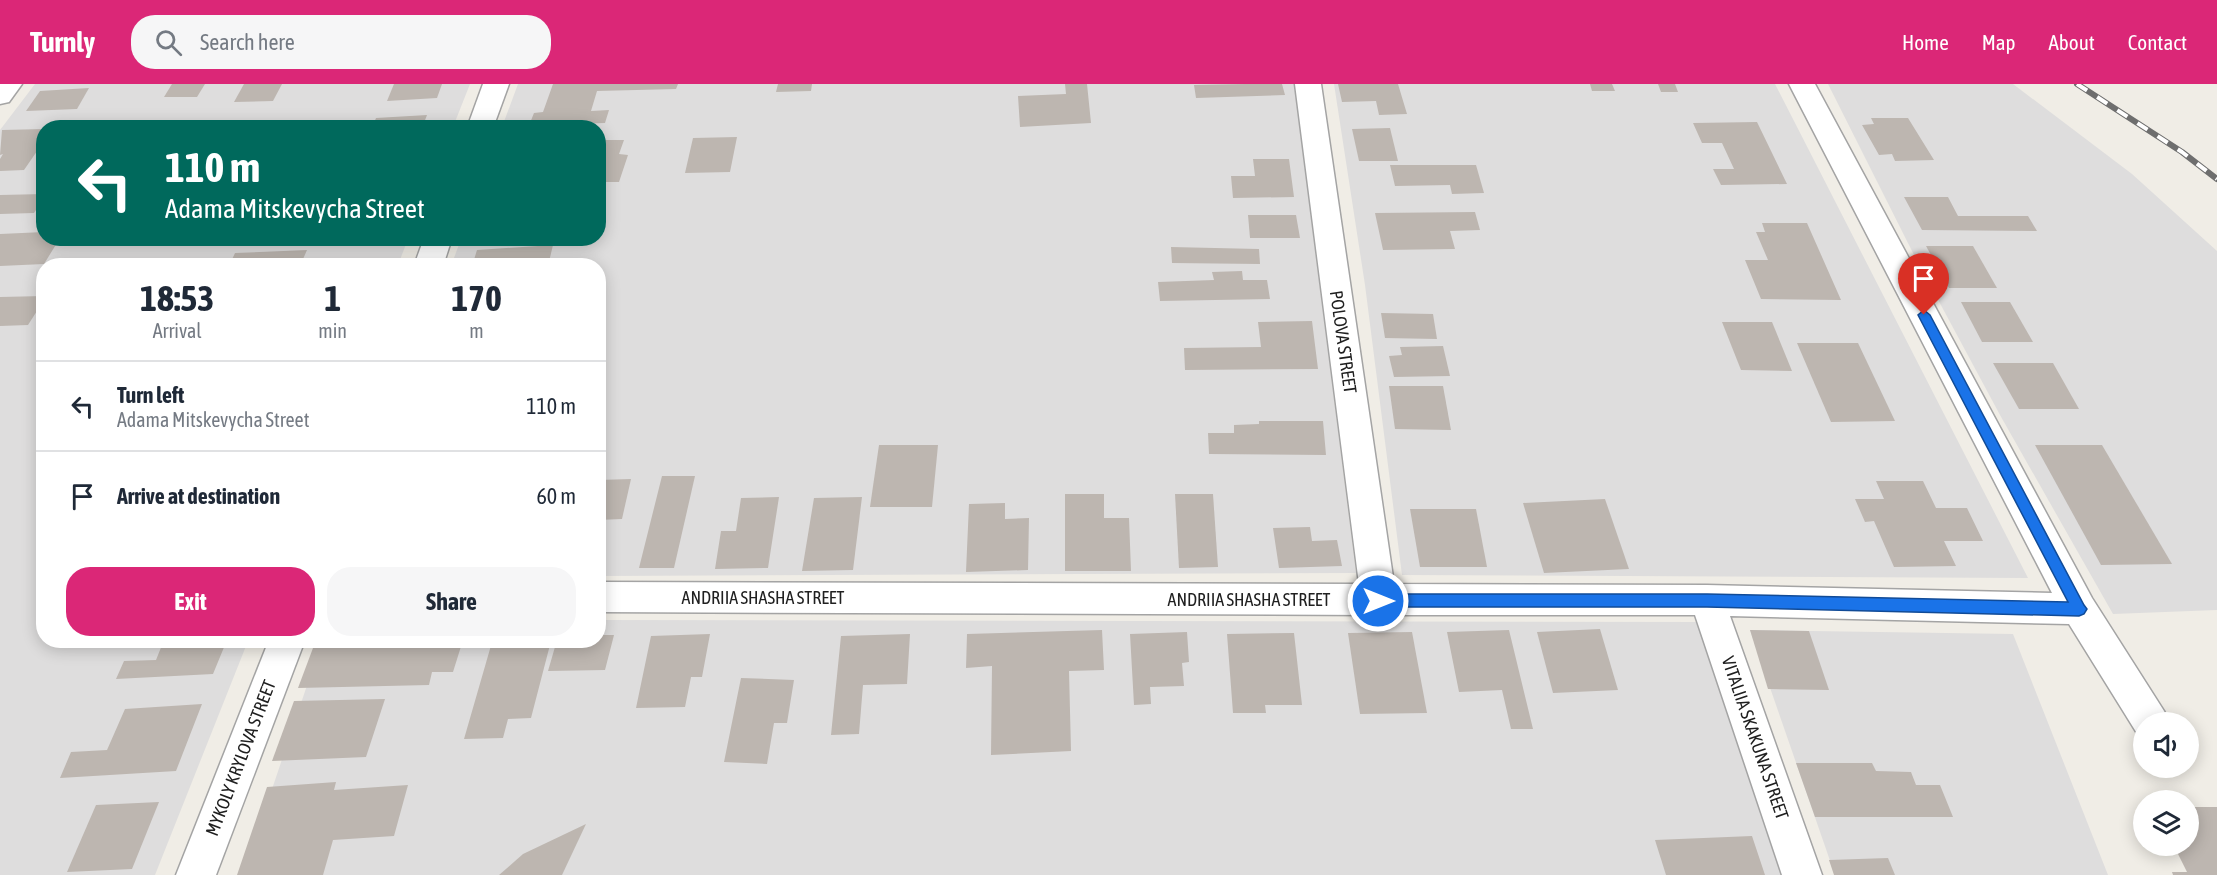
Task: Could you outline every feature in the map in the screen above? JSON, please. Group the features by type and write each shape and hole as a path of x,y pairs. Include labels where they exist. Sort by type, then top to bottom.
{"street":[{"path":"0,96 9,84"},
{"path":"483,120 496,84"},
{"name":"POLOVA STREET","path":"1308,84 1378,601"},
{"path":"1802,84 2079,609 2144,712"},
{"name":"ANDRIIA SHASHA STREET","path":"606,597 1378,601 1707,600 2079,609"},
{"name":"VITALIIA SKAKUNA STREET","path":"1707,600 1802,875"},
{"name":"MYKOLY KRYLOVA STREET","path":"196,875 283,648"}],"shaded area":[{"path":"35,84 470,84 456,120 36,120 36,246 405,246 401,258 36,258 36,648 245,648 155,875 0,875 0,130"},
{"path":"518,84 1294,84 1356,573 606,576 606,258 454,258 458,246 606,246 606,120 505,120"},
{"path":"1334,84 1775,84 2028,578 1402,575 1365,285"},
{"path":"1828,84 2013,84 2132,174 2217,251 2217,610 2113,614 2000,415 1914,255"},
{"path":"606,620 1700,622 1783,875 243,875 320,648 606,648"},
{"path":"1750,630 2013,634 2108,875 1835,875"}],"building":[{"path":"172,84 205,84 197,97 164,97"},
{"path":"244,84 282,84 273,101 234,102"},
{"path":"394,84 442,84 437,98 387,101"},
{"path":"553,84 678,84 676,89 597,91 591,111 609,110 606,120 531,120 534,113 543,112"},
{"path":"778,84 812,84 811,91 776,92"},
{"path":"1065,84 1087,84 1091,123 1020,127 1018,96 1066,94"},
{"path":"1282,84 1285,95 1196,98 1194,85"},
{"path":"1338,84 1398,84 1407,114 1379,115 1376,101 1342,102"},
{"path":"1590,84 1612,84 1615,91 1592,91"},
{"path":"1658,84 1675,84 1678,92 1661,92"},
{"path":"89,88 77,109 26,111 40,91"},
{"path":"427,115 425,120 375,120 376,118"},
{"path":"1871,118 1908,118 1934,160 1895,161 1892,154 1879,155 1862,125 1874,124"},
{"path":"1757,122 1787,184 1721,185 1713,169 1734,169 1722,143 1702,143 1693,123"},
{"path":"1390,128 1398,161 1359,161 1352,129"},
{"path":"36,129 36,153 24,170 0,171 0,159 3,154 0,155 2,130"},
{"path":"737,137 730,172 685,173 693,138"},
{"path":"606,140 624,140 619,154 628,155 619,182 606,182"},
{"path":"1253,159 1289,159 1294,197 1233,198 1231,176 1255,176"},
{"path":"1390,165 1476,165 1484,193 1452,194 1450,185 1395,186"},
{"path":"36,194 36,210 34,213 0,214 0,195"},
{"path":"1904,197 1948,197 1958,216 2028,216 2037,231 1922,230"},
{"path":"1475,212 1480,230 1450,231 1455,249 1383,250 1375,213"},
{"path":"1248,215 1296,215 1300,238 1250,238"},
{"path":"1762,223 1807,223 1841,300 1761,299 1745,260 1768,260 1756,232 1765,232"},
{"path":"36,232 36,246 55,246 48,258 36,258 36,264 0,266 0,234"},
{"path":"553,246 550,258 474,258 477,250"},
{"path":"1926,246 1973,246 1997,288 1949,288"},
{"path":"1171,247 1259,249 1260,264 1172,263"},
{"path":"307,250 304,258 233,258 235,253"},
{"path":"1242,271 1243,280 1267,280 1270,299 1160,301 1158,282 1214,280 1212,272"},
{"path":"36,296 36,312 28,325 0,326 0,297"},
{"path":"1961,302 2010,302 2033,342 1982,342"},
{"path":"1381,313 1433,314 1437,339 1385,338"},
{"path":"1312,321 1318,369 1185,370 1184,348 1261,347 1258,322"},
{"path":"1722,322 1772,322 1792,371 1741,370"},
{"path":"1797,343 1858,343 1895,421 1831,422"},
{"path":"1443,346 1450,376 1394,377 1389,356 1402,355 1400,347"},
{"path":"1993,363 2053,363 2079,409 2019,409"},
{"path":"1389,386 1443,386 1451,430 1395,429"},
{"path":"1259,421 1323,421 1326,455 1209,454 1208,433 1234,433 1234,425 1259,424"},
{"path":"879,445 938,445 932,507 870,507"},
{"path":"2035,445 2102,445 2172,564 2101,565"},
{"path":"662,476 695,476 674,568 639,568"},
{"path":"631,479 622,519 606,520 606,480"},
{"path":"1876,481 1923,481 1936,508 1967,508 1983,541 1944,541 1956,566 1894,567 1874,521 1865,522 1855,499 1884,499"},
{"path":"1065,494 1104,494 1104,518 1129,518 1131,571 1065,571"},
{"path":"1175,494 1213,494 1218,567 1179,568"},
{"path":"779,497 768,568 715,569 721,531 736,531 741,498"},
{"path":"862,497 853,570 802,571 814,498"},
{"path":"1605,499 1629,569 1544,573 1523,503"},
{"path":"1005,503 1005,519 1029,518 1028,570 966,572 969,504"},
{"path":"1410,509 1476,509 1487,567 1420,567"},
{"path":"1310,527 1312,541 1337,540 1342,566 1279,568 1273,528"},
{"path":"1600,629 1618,690 1553,693 1537,632"},
{"path":"1102,630 1104,670 1069,671 1071,751 991,755 992,666 966,668 967,634"},
{"path":"1509,630 1533,729 1511,729 1502,690 1459,692 1447,632"},
{"path":"1750,630 1809,631 1829,690 1768,689"},
{"path":"1187,632 1189,662 1182,663 1184,686 1150,687 1151,704 1134,705 1130,634"},
{"path":"1412,632 1427,713 1360,714 1348,633"},
{"path":"1294,633 1302,705 1265,705 1266,713 1233,713 1227,634"},
{"path":"710,634 702,677 691,677 685,707 636,708 651,636"},
{"path":"910,634 907,684 863,685 859,734 831,735 841,636"},
{"path":"606,635 614,635 605,670 548,671 555,648 606,648"},
{"path":"161,648 224,648 213,674 116,679 124,661 156,660"},
{"path":"313,648 460,648 453,672 432,672 429,685 298,688"},
{"path":"490,648 549,648 531,718 508,719 503,738 464,739"},
{"path":"741,678 794,680 787,723 774,723 767,764 724,762"},
{"path":"385,699 366,757 272,761 294,701"},
{"path":"202,704 176,771 60,778 71,752 107,750 125,709"},
{"path":"1796,763 1872,763 1876,771 1911,772 1916,785 1940,785 1953,817 1815,817"},
{"path":"336,782 334,790 408,785 394,836 333,840 323,875 237,875 267,787"},
{"path":"159,802 132,869 67,872 96,805"},
{"path":"2199,807 2217,807 2217,875 2173,875 2172,872 2187,872 2179,856 2199,856"},
{"path":"586,824 562,875 499,875 523,854"},
{"path":"1752,836 1765,875 1666,875 1655,840"},
{"path":"1888,858 1895,875 1834,875 1829,860"}],"railway":[{"path":"2077,84 2182,152 2217,179"}],"route":[{"path":"1378,601 1707,600 2079,609 1924,315"}]}
